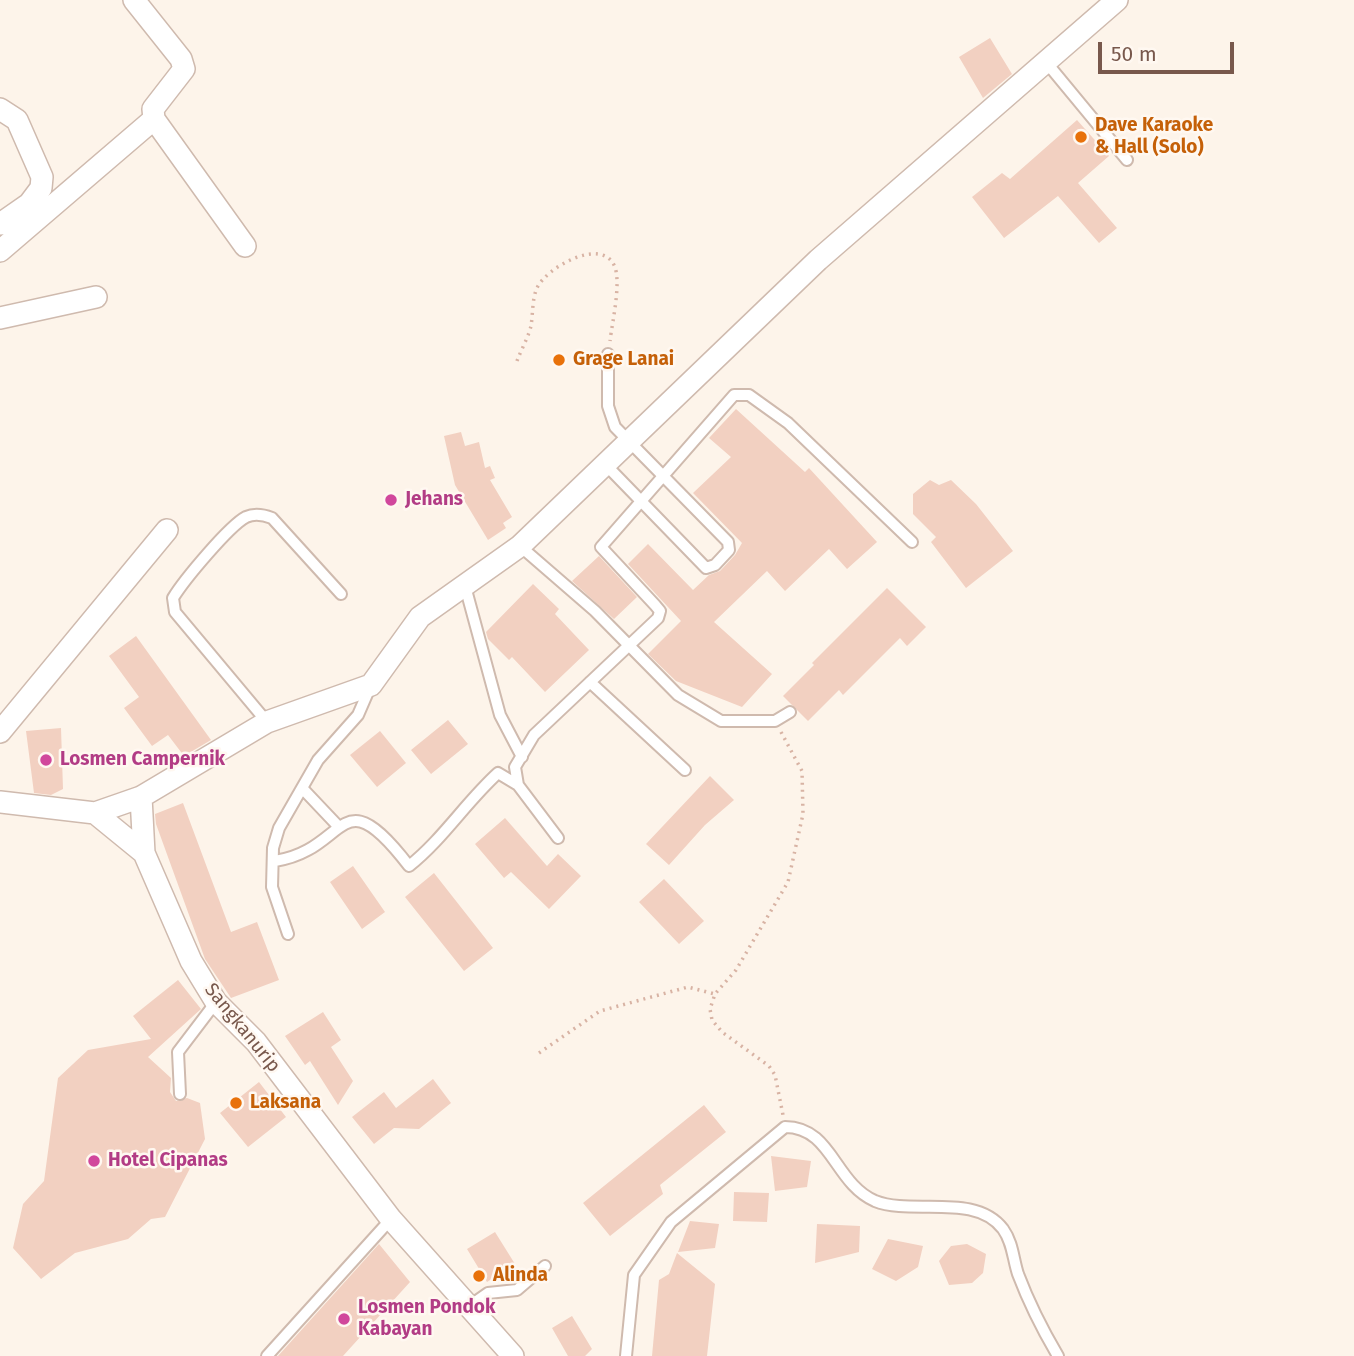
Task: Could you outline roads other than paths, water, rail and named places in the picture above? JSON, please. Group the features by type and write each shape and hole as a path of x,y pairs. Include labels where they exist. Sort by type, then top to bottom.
{"street":[{"path":"134,0 181,59 184,69 153,109 154,119 245,246"},
{"path":"0,802 95,813 141,797 267,722 371,685 420,617 520,546 818,260 1117,0"},
{"path":"0,109 18,120 42,177 41,188 29,204 0,224"},
{"path":"0,251 154,119"},
{"path":"0,318 96,297"},
{"path":"4,719 167,530"},
{"name":"Sangkanurip","path":"141,797 144,853 191,961 216,1002 256,1042 391,1219 513,1356"},
{"path":"95,813 144,853"}],"lane":[{"path":"1046,62 1127,160"},
{"path":"606,465 706,568 715,565 729,550 728,542 632,441 615,427 608,406 608,354"},
{"path":"518,785 515,767 534,735 658,618 660,611 601,547 639,500 664,477 734,395 750,395 789,423 912,541"},
{"path":"267,722 175,612 173,598 187,576 246,518 260,514 272,519 341,594"},
{"path":"520,546 568,587 678,695 721,721 775,721 790,712"},
{"path":"465,586 500,715 522,757"},
{"path":"590,682 685,770"},
{"path":"288,934 272,887 275,861 273,848 279,828 318,760 358,715 371,685"},
{"path":"275,861 291,859 309,850 347,820 364,820 383,833 409,866 430,849 465,805 498,773 518,785 558,838"},
{"path":"302,788 338,826"},
{"path":"180,1094 178,1052 216,1002"},
{"path":"626,1356 635,1275 671,1222 785,1127 802,1127 814,1133 846,1178 872,1199 888,1206 961,1209 980,1214 1002,1227 1011,1244 1017,1271 1034,1315 1058,1356"},
{"path":"267,1356 391,1219"},
{"path":"468,1307 488,1293 517,1290 545,1266"}],"place":[{"name":"Dave Karaoke & Hall (Solo)","path":"1081,137"},
{"name":"Grage Lanai","path":"559,360"},
{"name":"Jehans","path":"391,500"},
{"name":"Losmen Campernik","path":"46,760"},
{"name":"Laksana","path":"236,1103"},
{"name":"Hotel Cipanas","path":"94,1161"},
{"name":"Alinda","path":"479,1276"},
{"name":"Losmen Pondok Kabayan","path":"344,1319"}]}
